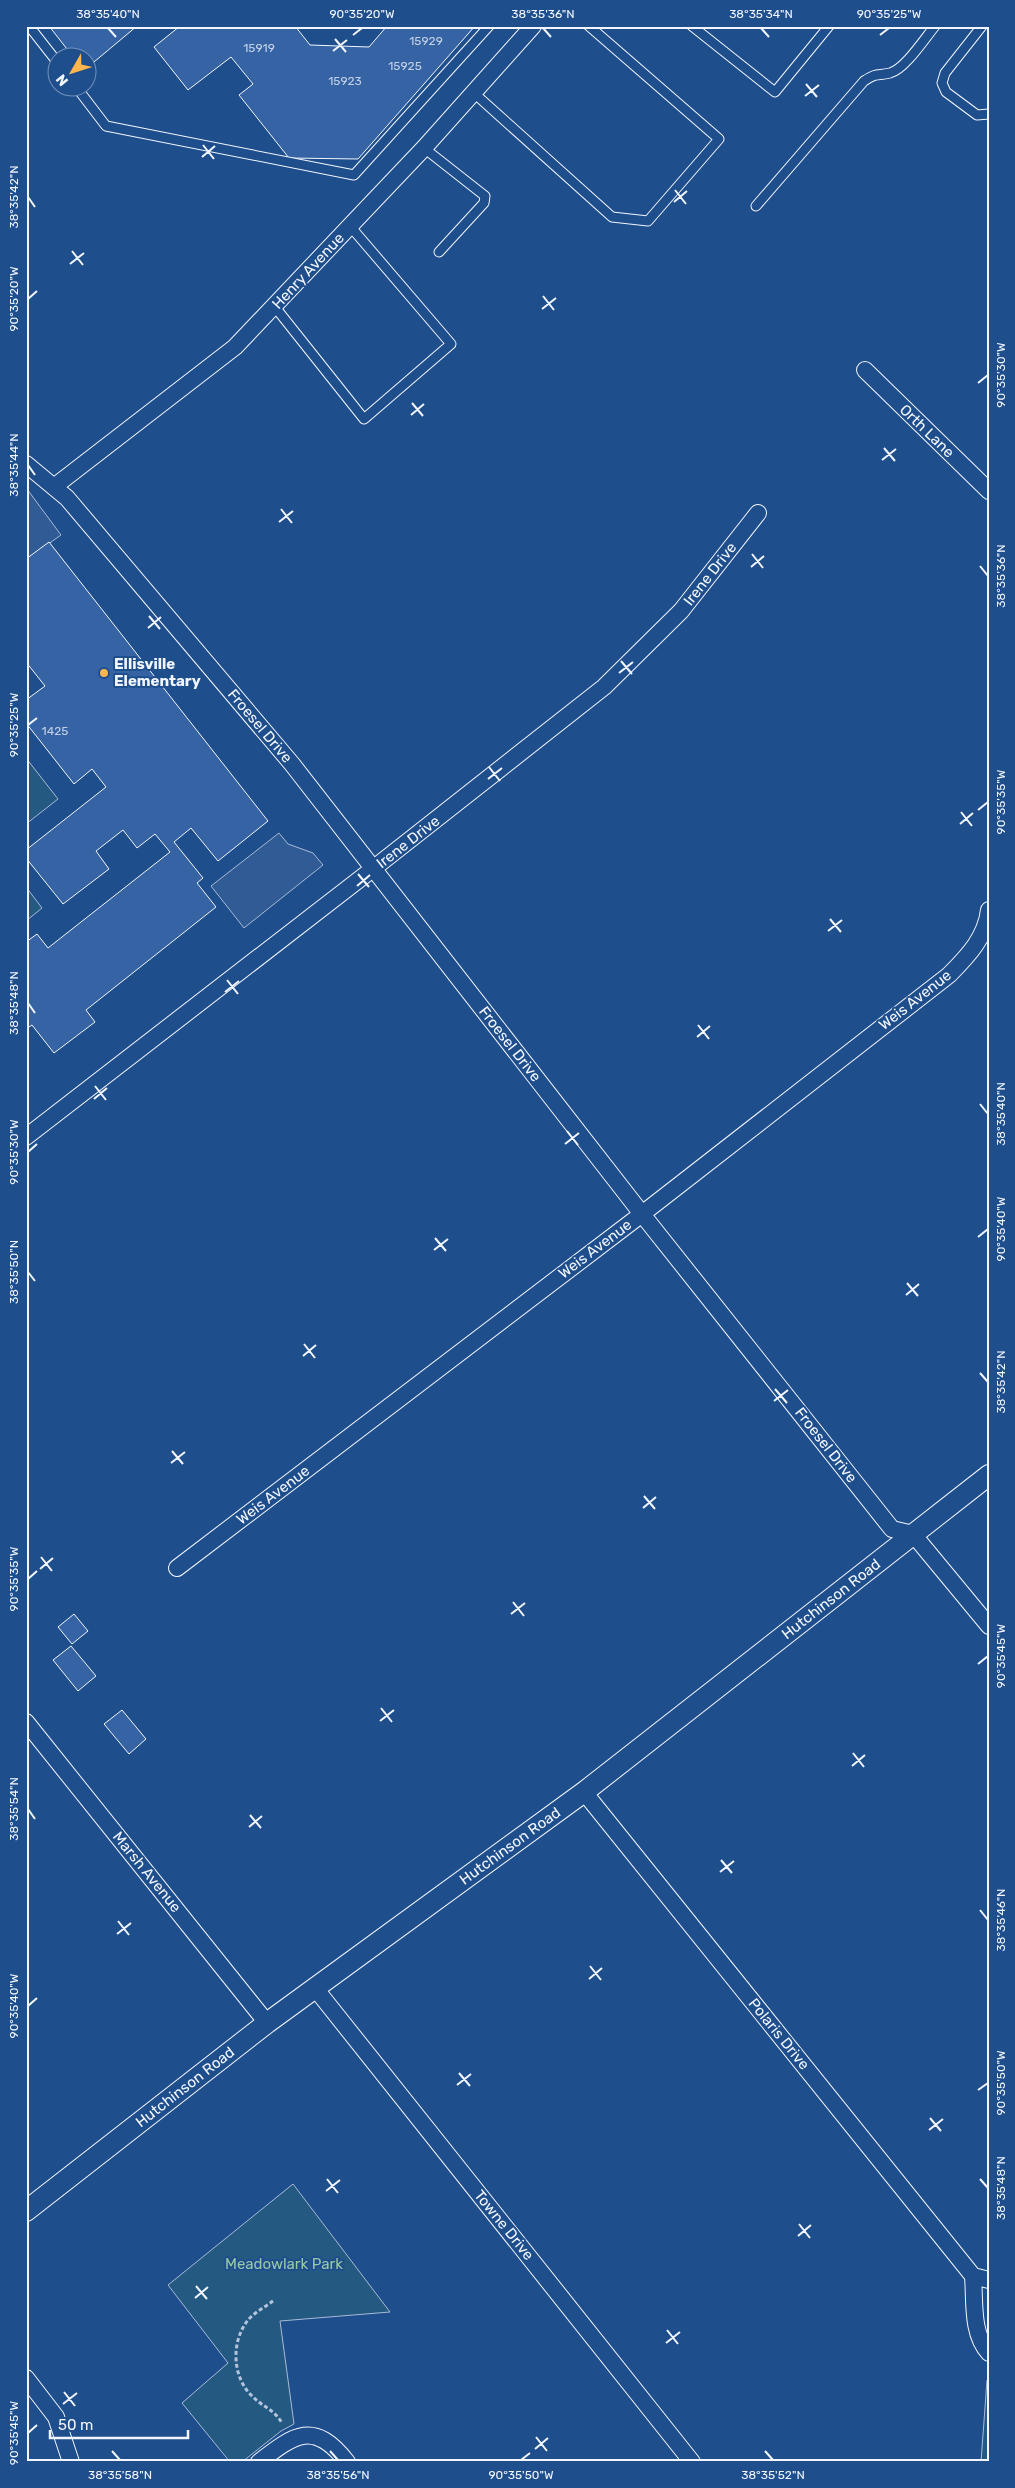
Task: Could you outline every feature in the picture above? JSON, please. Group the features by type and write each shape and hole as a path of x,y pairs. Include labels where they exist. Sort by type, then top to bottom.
{"street":[{"name":"Henry Avenue","path":"55,486 235,347 424,148 533,26"},
{"name":"Orth Lane","path":"865,370 989,492"},
{"name":"Froesel Drive","path":"26,464 31,470 55,486 67,498 292,764 642,1214 892,1529 913,1534"},
{"name":"Irene Drive","path":"26,1136 374,868 604,687 681,611 758,513"},
{"name":"Weis Avenue","path":"177,1568 642,1214 949,975 968,957 982,936 989,910"},
{"name":"Hutchinson Road","path":"26,2211 267,2023 584,1792 989,1475"},
{"path":"913,1534 989,1626"},
{"name":"Marsh Avenue","path":"26,1722 267,2023"},
{"name":"Polaris Drive","path":"584,1792 981,2278 977,2331 981,2342 989,2353"},
{"name":"Towne Drive","path":"315,1988 692,2462"},
{"path":"26,2378 56,2417 71,2462"},
{"path":"259,2462 294,2437 319,2438 330,2442 347,2462"}],"lane":[{"path":"29,26 48,50"},
{"path":"85,98 106,126 354,175 489,26"},
{"path":"474,93 612,217 648,221 719,139 588,26"},
{"path":"692,26 774,92 829,26"},
{"path":"756,206 864,81 877,73 891,73 904,63 934,26"},
{"path":"982,26 945,72 942,82 946,92 977,115 986,116 989,114"},
{"path":"424,148 485,196 484,203 439,252"},
{"path":"274,307 364,418 451,344 350,226"}],"path":[{"path":"273,2301 248,2320 235,2348 239,2376 246,2388 252,2396 276,2413 282,2423"}],"green space":[{"path":"26,758 58,799 26,824"},
{"path":"26,887 42,908 26,921"},
{"name":"Meadowlark Park","path":"293,2184 390,2312 280,2321 294,2424 281,2431 242,2462 230,2462 182,2403 228,2363 168,2285"},
{"path":"989,2379 989,2462 981,2462 987,2380"}],"shaded area":[{"path":"26,490 61,535 26,560"},
{"path":"279,833 288,844 313,853 323,865 244,928 211,886"}],"building":[{"path":"49,26 137,26 98,59 98,48 66,48"},
{"path":"180,26 295,26 310,45 369,47 387,26 475,26 358,159 289,158 239,95 253,84 231,57 188,90 154,47"},
{"path":"49,542 268,821 218,861 191,828 174,842 203,878 197,883 216,907 86,1010 95,1022 54,1053 32,1025 26,1029 26,942 37,934 48,948 170,852 155,834 137,848 123,830 96,851 109,869 63,904 26,858 26,850 106,787 92,769 74,784 26,723 26,700 45,686 26,662 26,559"},
{"path":"74,1614 88,1631 72,1644 58,1627"},
{"path":"71,1646 96,1676 78,1691 53,1660"},
{"path":"122,1710 146,1739 129,1754 104,1724"}],"place":[{"name":"Ellisville Elementary","path":"104,673"}]}
